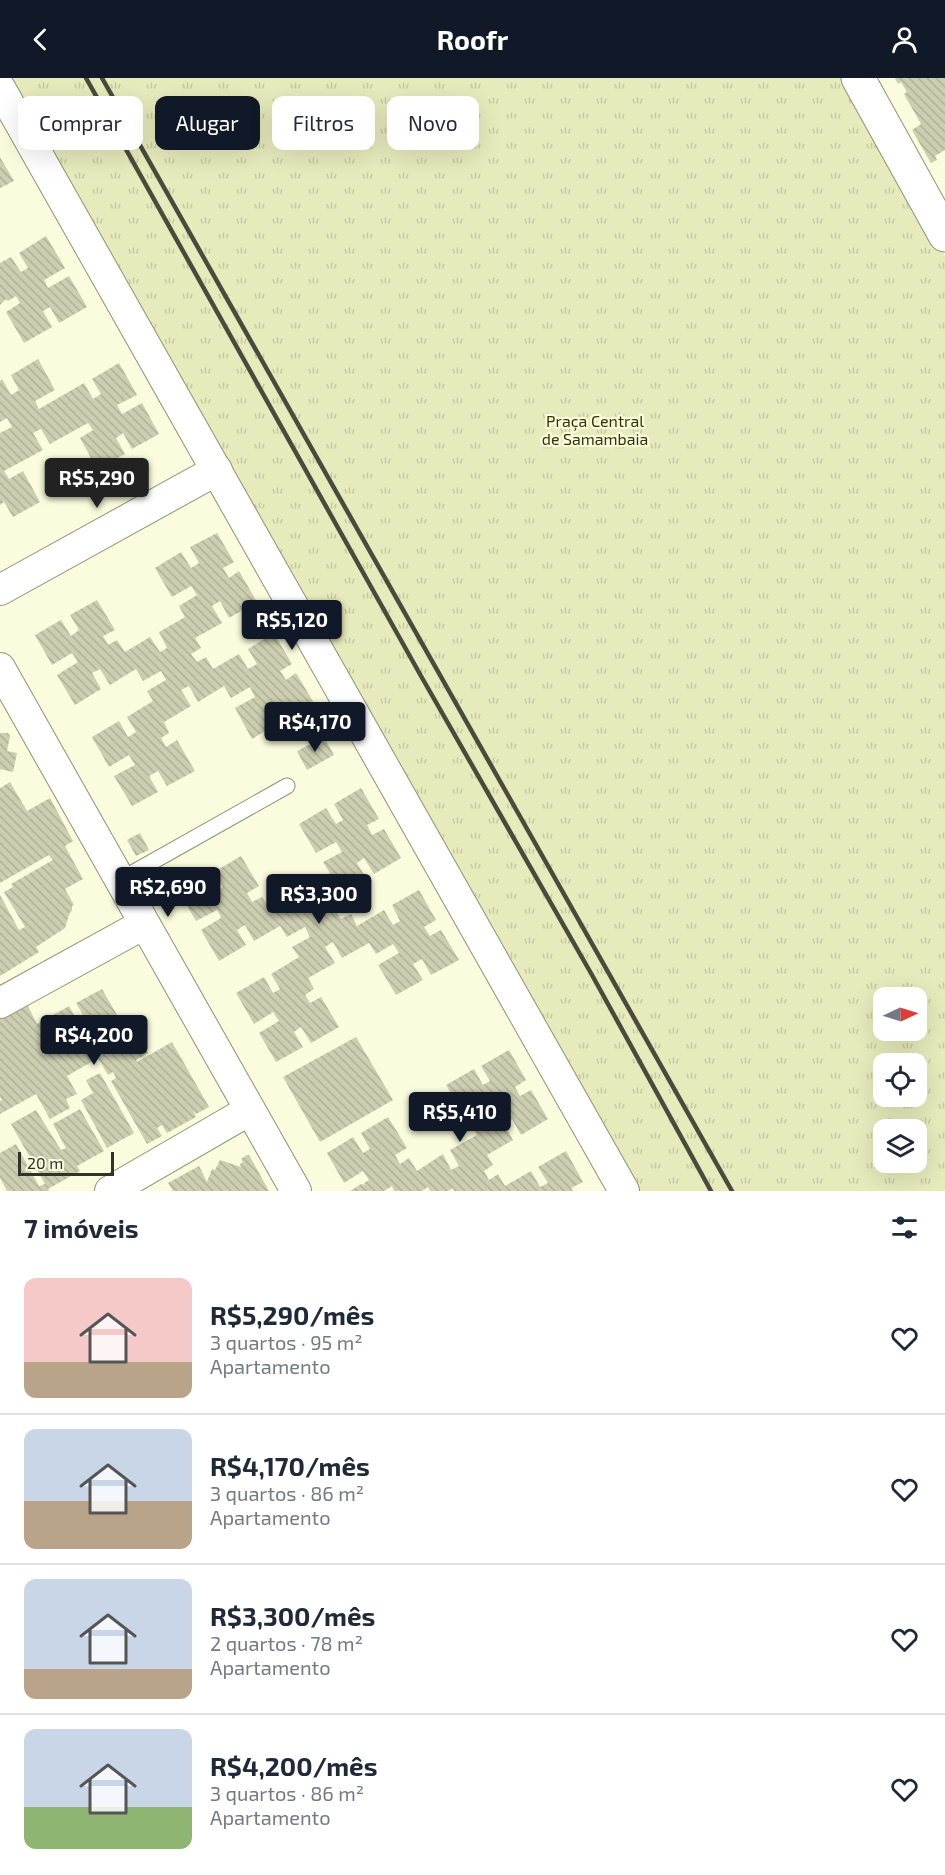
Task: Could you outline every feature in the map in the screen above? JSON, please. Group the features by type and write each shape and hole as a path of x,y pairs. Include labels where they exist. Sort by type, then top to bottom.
{"street":[{"path":"858,78 945,235"},
{"path":"0,88 624,1191"},
{"path":"0,590 217,470"},
{"path":"0,668 7,698 120,880 296,1191"},
{"path":"0,1003 144,924"},
{"path":"110,1191 250,1110"}],"lane":[{"path":"120,880 287,786"}],"green space":[{"name":"Praça Central de Samambaia","path":"0,78 845,78 945,256 945,1191 624,1191 40,150 143,150 143,96 18,96 18,110"}],"building":[{"path":"895,78 945,78 945,150 935,156 937,160 931,163 912,130 921,124 904,94 907,92 901,82 898,84"},
{"path":"0,157 14,181 0,188"},
{"path":"46,236 65,268 44,280 48,288 69,276 87,307 59,323 50,307 43,311 52,327 24,343 6,312 20,303 16,296 8,301 6,299 0,305 0,263 11,257 21,272 28,268 19,253"},
{"path":"38,359 55,390 35,401 39,409 84,383 93,399 101,394 92,379 119,363 137,395 117,405 122,414 142,403 159,434 132,449 123,433 116,438 125,454 97,469 80,438 93,430 88,423 50,444 41,429 33,433 43,450 4,471 9,479 23,471 40,502 13,517 4,502 0,505 0,433 12,427 7,418 0,422 0,381 2,379 11,395 19,390 11,375"},
{"path":"217,533 234,562 223,568 229,578 239,571 257,602 229,618 220,601 212,606 222,623 195,638 201,648 191,654 197,662 206,657 213,669 239,654 248,669 257,664 248,649 274,633 292,664 280,671 286,680 296,673 314,703 287,719 278,703 270,708 279,723 252,739 235,708 255,697 250,687 231,698 224,686 198,702 189,686 181,690 191,706 164,722 169,733 161,738 166,747 177,740 195,771 167,786 158,771 149,776 158,792 132,806 114,776 135,765 129,755 109,767 92,737 119,721 128,737 136,732 127,717 153,701 147,691 166,680 161,671 143,681 136,669 110,685 100,669 92,673 101,689 75,705 57,675 78,662 72,653 52,665 35,635 61,620 71,636 79,630 70,615 97,600 115,630 103,636 108,645 117,640 125,652 150,637 160,652 167,648 159,632 185,617 179,606 197,595 191,586 172,597 155,568 181,552 191,568 199,563 190,547"},
{"path":"0,733 8,733 10,736 7,751 17,753 13,772 0,769"},
{"path":"324,737 334,755 307,770 297,751"},
{"path":"10,782 27,811 50,798 73,841 65,846 83,879 65,889 74,905 65,928 36,947 39,952 0,976 0,895 19,930 25,927 4,892 13,887 11,884 53,860 49,855 0,883 0,788"},
{"path":"361,788 379,819 367,825 372,835 384,829 401,858 374,874 364,858 357,863 366,878 340,894 345,904 335,910 341,919 351,914 357,926 384,910 393,925 400,921 392,905 419,890 436,920 424,927 430,936 441,930 459,960 431,975 422,959 413,964 423,980 396,995 378,965 399,953 393,944 376,954 369,943 342,958 333,942 325,947 335,963 308,978 314,989 305,995 310,1003 321,997 339,1027 311,1043 301,1027 294,1032 303,1047 276,1062 259,1033 279,1021 273,1012 254,1024 236,993 264,977 273,993 280,989 271,974 299,957 292,947 310,937 305,927 287,937 280,926 254,941 245,925 237,930 246,945 219,961 201,930 221,918 220,915 217,910 196,921 179,892 206,875 216,892 223,887 214,872 241,856 259,886 247,893 252,902 262,897 269,908 295,893 304,909 312,904 303,889 330,873 323,862 342,852 336,842 316,853 299,824 326,808 336,824 343,820 334,804"},
{"path":"140,833 149,850 136,856 127,840"},
{"path":"102,989 131,1039 139,1035 148,1053 136,1060 137,1062 172,1042 209,1107 196,1114 193,1110 196,1117 167,1133 162,1125 157,1128 162,1136 147,1144 111,1081 116,1078 113,1072 108,1075 98,1058 67,1076 77,1094 66,1099 70,1108 50,1119 36,1094 0,1114 0,1101 2,1100 0,1097 0,1019 27,1004 37,1024 69,1006 92,1047 99,1043 76,1003"},
{"path":"356,1037 393,1100 320,1142 283,1077"},
{"path":"509,1050 526,1080 515,1087 520,1096 531,1090 548,1119 521,1135 512,1119 504,1124 513,1140 487,1155 493,1165 484,1171 489,1180 498,1174 505,1186 531,1171 540,1187 548,1183 538,1167 566,1151 583,1182 571,1188 573,1191 454,1191 453,1188 448,1191 430,1191 428,1187 422,1191 394,1191 392,1186 384,1191 350,1191 361,1184 365,1185 364,1183 369,1180 363,1171 344,1183 327,1153 353,1137 363,1153 370,1149 361,1133 388,1117 407,1148 395,1155 400,1164 409,1158 417,1171 443,1154 451,1170 459,1166 450,1150 477,1135 471,1124 489,1113 484,1104 464,1116 446,1085 474,1069 483,1085 490,1081 481,1066"},
{"path":"100,1073 134,1133 107,1148 81,1100 93,1093 86,1080"},
{"path":"80,1109 104,1151 77,1166 80,1171 48,1189 49,1191 7,1191 0,1178 0,1153 16,1144 39,1186 45,1184 11,1124 36,1110 61,1150 66,1148 53,1124"},
{"path":"247,1155 269,1191 173,1191 168,1183 199,1166 207,1182 212,1169 215,1170 220,1160 241,1167 240,1164 243,1162 241,1159"}],"railway":[{"path":"86,78 421,676 592,975 711,1191"},
{"path":"102,78 732,1191"}]}
